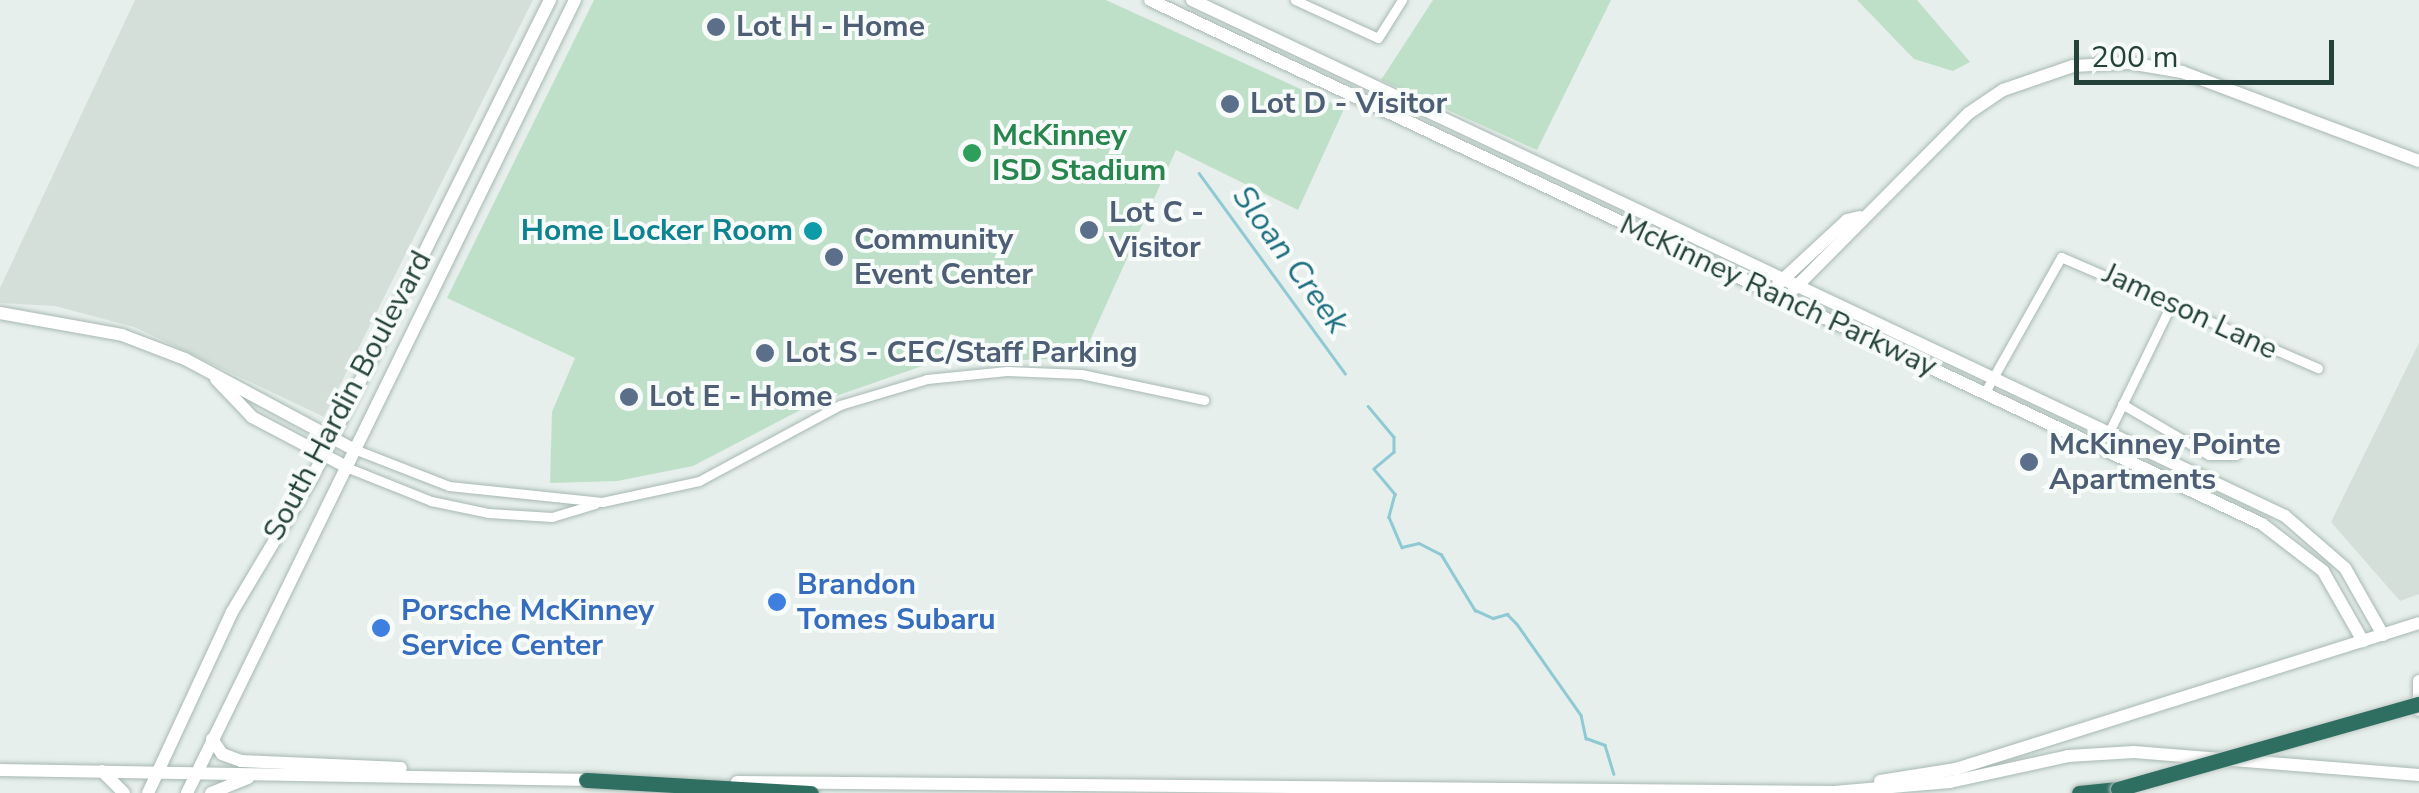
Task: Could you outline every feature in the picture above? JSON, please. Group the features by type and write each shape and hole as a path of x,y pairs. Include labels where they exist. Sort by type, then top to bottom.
{"highway":[{"path":"2079,793 2118,789 2419,707"},
{"path":"586,780 811,793"}],"main road":[{"name":"South Hardin Boulevard","path":"148,793 237,602 324,455 550,0"},
{"name":"McKinney Ranch Parkway","path":"1150,0 2262,524 2323,571 2362,641"},
{"name":"McKinney Ranch Parkway","path":"1192,0 1215,5 1797,286 2274,510 2313,536 2351,576 2383,635"},
{"name":"South Hardin Boulevard","path":"187,793 569,3"},
{"path":"1784,299 1860,217 1980,104 2031,78 2086,64 2145,64 2193,74 2419,160"},
{"path":"1769,292 1847,220 1860,217"},
{"path":"0,313 122,335 210,372 353,449"},
{"path":"210,372 252,417 345,466"},
{"path":"2262,524 2296,537 2313,536"},
{"path":"1783,790 1956,769 2419,623"},
{"path":"2419,681 2419,707"},
{"path":"212,739 222,754 240,761 374,763 438,774"},
{"path":"0,770 438,774 586,780 1783,790 1900,788 2068,756 2134,752 2419,775"},
{"path":"102,771 124,793"},
{"path":"211,793 259,774"}],"street":[{"path":"1295,0 1315,4 1378,38 1402,0"},
{"name":"Jameson Lane","path":"1993,378 2060,257 2318,368"},
{"path":"2109,432 2172,303"},
{"path":"345,466 430,501 488,513 552,517 699,480 840,405 927,379 1007,371 1081,374 1204,400"},
{"path":"1985,392 1993,378"},
{"path":"2122,404 2210,455 2236,455"},
{"path":"353,449 449,486 602,502"}],"shaded area":[{"path":"135,0 533,0 324,417 134,327 55,306 0,303 0,288"},
{"path":"2419,343 2419,594 2400,601 2331,522"}],"green space":[{"path":"594,0 1106,0 1344,109 1298,210 1176,150 1082,358 931,363 810,405 693,466 617,481 550,483 552,412 575,358 447,298"},
{"path":"1433,0 1611,0 1537,150 1381,80"},
{"path":"1857,0 1917,0 1970,62 1953,71 1914,59"}],"waterway":[{"name":"Sloan Creek","path":"1199,173 1345,373"},
{"name":"Sloan Creek","path":"1368,406 1394,437 1394,452 1374,469 1395,494 1389,517 1402,547 1419,543 1441,554 1475,610 1493,618 1507,614 1517,624 1581,715 1586,738 1605,745 1614,774"}],"place":[{"name":"Lot H - Home","path":"716,27"},
{"name":"Lot D - Visitor","path":"1230,104"},
{"name":"McKinney ISD Stadium","path":"972,153"},
{"name":"Lot C - Visitor","path":"1089,230"},
{"name":"Home Locker Room","path":"813,231"},
{"name":"Community Event Center","path":"834,257"},
{"name":"Lot S - CEC/Staff Parking","path":"765,353"},
{"name":"Lot E - Home","path":"629,397"},
{"name":"McKinney Pointe Apartments","path":"2029,462"},
{"name":"Brandon Tomes Subaru","path":"777,602"},
{"name":"Porsche McKinney Service Center","path":"381,628"}]}
